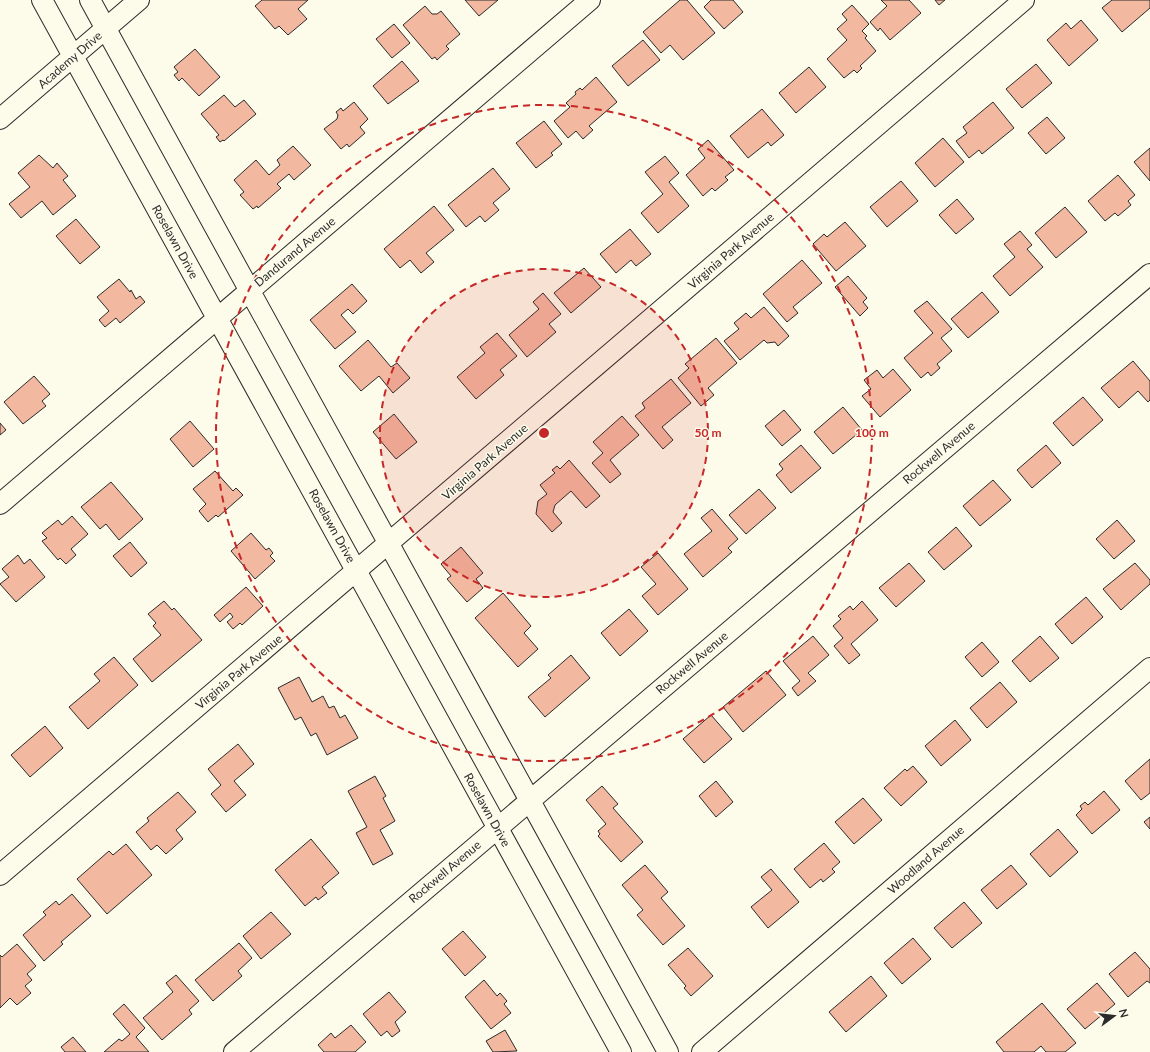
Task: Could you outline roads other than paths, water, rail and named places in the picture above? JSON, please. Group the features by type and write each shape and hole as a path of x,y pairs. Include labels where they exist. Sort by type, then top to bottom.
{"street":[{"name":"Roselawn Drive","path":"42,0 621,1052"},
{"path":"90,0 668,1052"},
{"name":"Academy Drive","path":"0,119 139,0"},
{"name":"Dandurand Avenue","path":"0,504 590,0"},
{"name":"Virginia Park Avenue","path":"0,875 357,572 1024,0"},
{"name":"Rockwell Avenue","path":"234,1052 1150,274"},
{"name":"Woodland Avenue","path":"702,1052 1150,668"}]}
